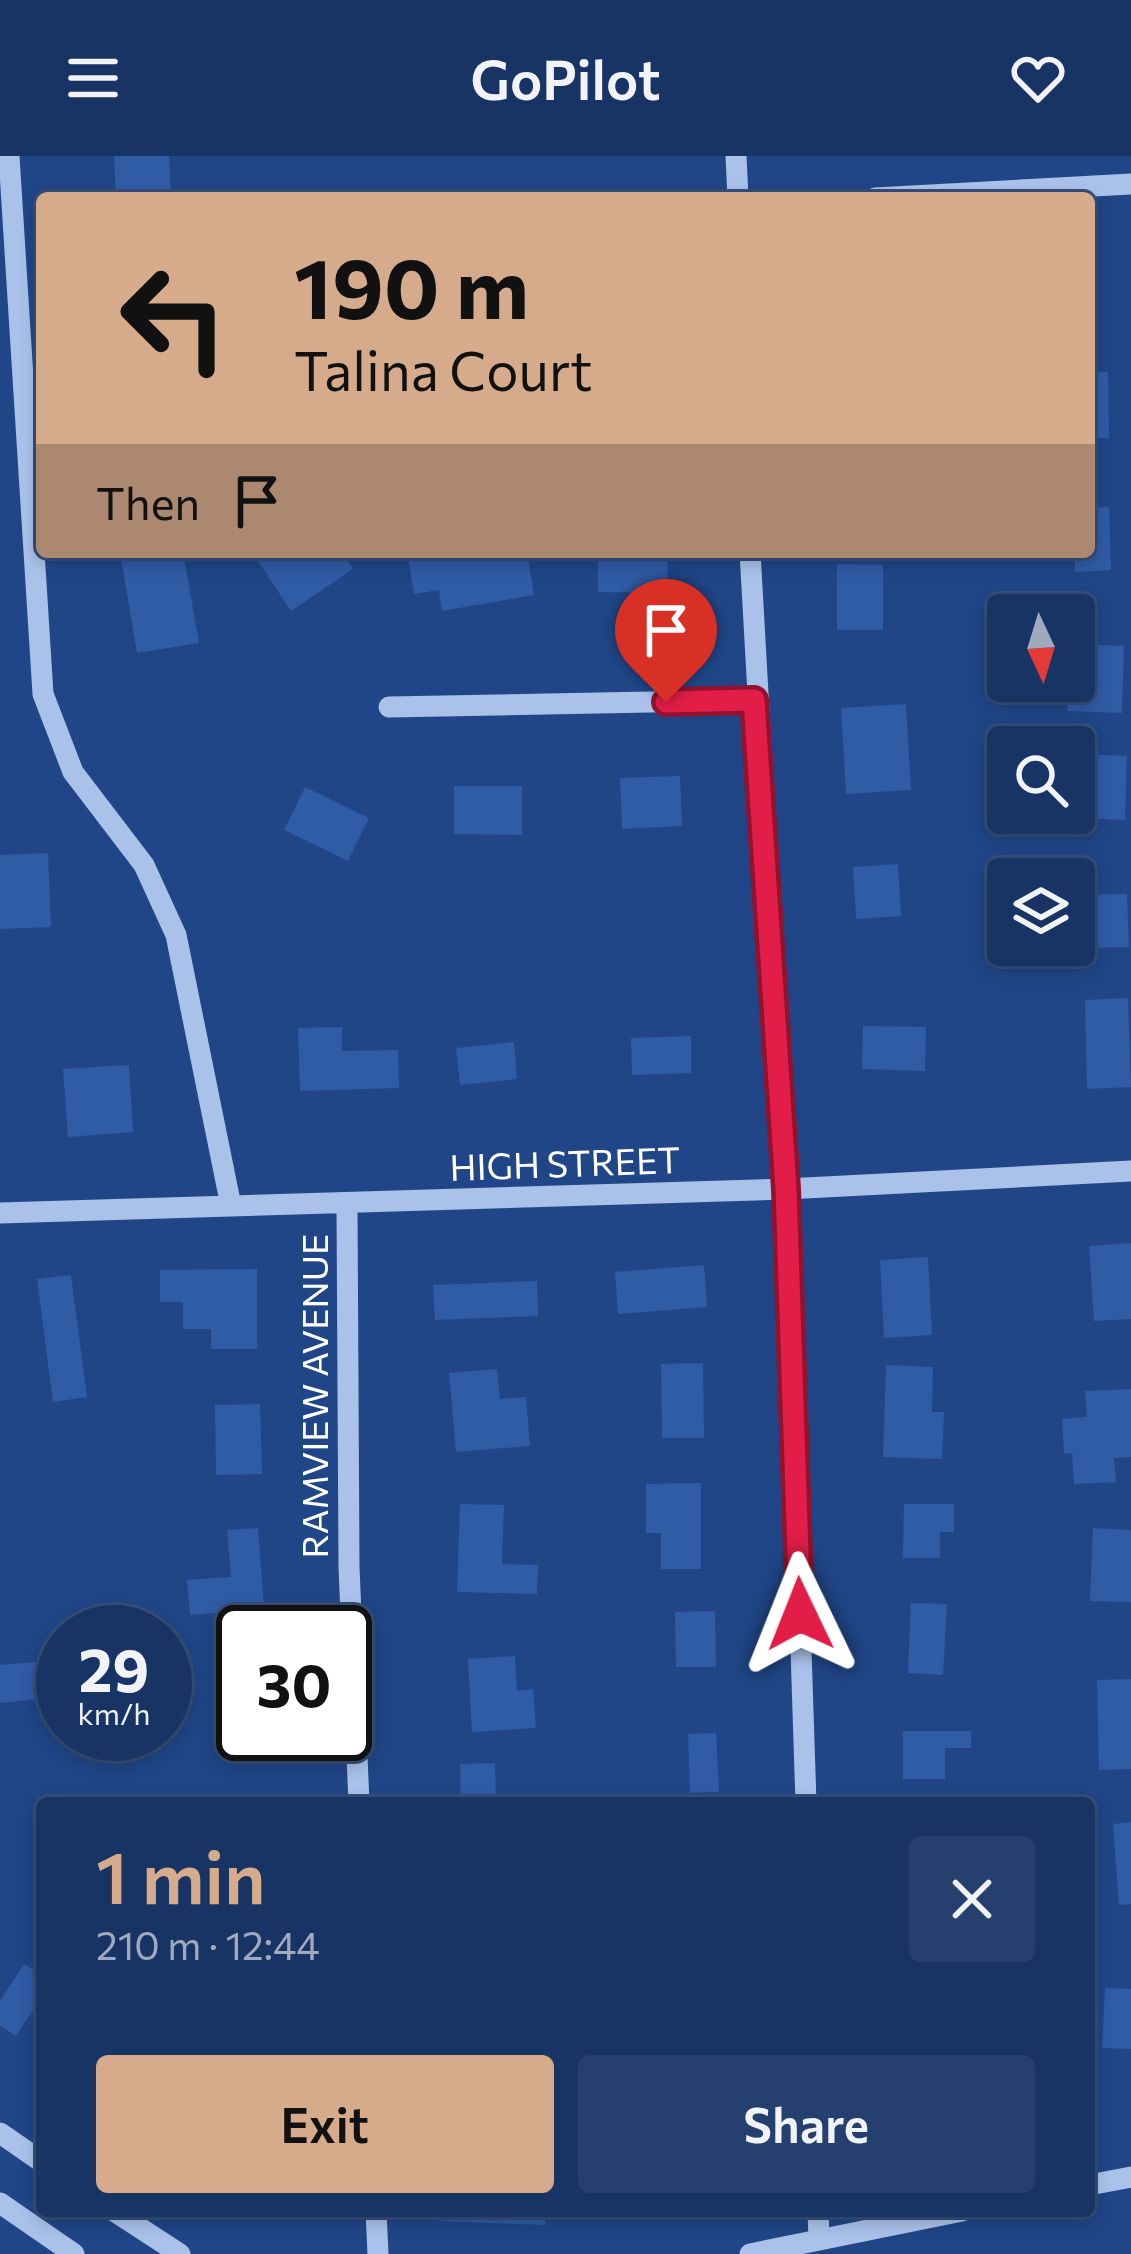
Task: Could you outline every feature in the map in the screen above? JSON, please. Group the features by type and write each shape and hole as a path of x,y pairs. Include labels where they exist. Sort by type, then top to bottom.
{"street":[{"path":"9,156 43,694 73,772 144,865 176,934 231,1206"},
{"path":"736,156 738,192"},
{"path":"985,192 1131,184"},
{"path":"750,558 754,700 786,1189 806,1797"},
{"path":"389,707 754,700"},
{"name":"HIGH STREET","path":"0,1214 786,1189 1131,1171"},
{"name":"RAMVIEW AVENUE","path":"347,1205 349,1567 359,1797"},
{"path":"0,2132 36,2158"},
{"path":"1095,2185 1131,2177"},
{"path":"0,2203 74,2254"},
{"path":"123,2217 180,2254"},
{"path":"376,2217 377,2254"},
{"path":"818,2217 819,2240"},
{"path":"750,2254 932,2217"}],"building":[{"path":"114,156 169,156 171,192 116,192"},
{"path":"1095,372 1108,372 1109,438 1095,438"},
{"path":"1109,507 1111,570 1075,572 1075,558 1095,558 1095,508"},
{"path":"121,558 184,558 199,643 137,653"},
{"path":"256,558 346,558 353,569 291,611"},
{"path":"408,558 528,558 534,595 442,611 439,590 414,594"},
{"path":"598,558 668,558 667,593 598,592"},
{"path":"837,564 883,565 883,630 837,630"},
{"path":"1095,645 1124,646 1122,713 1067,711 1068,702 1095,702"},
{"path":"906,704 911,790 846,794 841,708"},
{"path":"1095,755 1127,756 1125,820 1095,819"},
{"path":"680,776 682,826 622,829 620,778"},
{"path":"454,786 522,786 522,835 454,834"},
{"path":"305,787 369,818 348,861 284,830"},
{"path":"48,853 51,927 0,929 0,855"},
{"path":"898,864 901,916 856,919 853,867"},
{"path":"1127,894 1129,947 1095,948 1095,895"},
{"path":"1128,998 1131,1087 1087,1089 1085,1000"},
{"path":"863,1026 926,1027 925,1071 862,1069"},
{"path":"342,1027 342,1051 398,1050 399,1088 300,1091 298,1028"},
{"path":"691,1036 691,1073 632,1075 631,1038"},
{"path":"514,1042 517,1079 460,1085 456,1048"},
{"path":"129,1065 133,1132 68,1137 63,1069"},
{"path":"1131,1243 1131,1319 1094,1321 1089,1246"},
{"path":"928,1257 932,1335 884,1338 880,1260"},
{"path":"704,1265 707,1307 618,1314 615,1272"},
{"path":"257,1269 257,1349 211,1349 211,1329 183,1329 183,1302 160,1302 160,1270"},
{"path":"71,1275 87,1397 53,1402 37,1279"},
{"path":"537,1281 538,1316 435,1320 433,1285"},
{"path":"703,1363 704,1438 662,1438 661,1364"},
{"path":"886,1365 933,1367 932,1412 944,1412 942,1459 883,1457"},
{"path":"497,1369 500,1399 526,1397 530,1446 456,1452 449,1373"},
{"path":"1131,1389 1131,1457 1114,1458 1116,1482 1074,1484 1072,1453 1064,1454 1062,1419 1087,1417 1085,1391"},
{"path":"260,1404 262,1474 216,1475 215,1405"},
{"path":"701,1483 701,1569 661,1569 661,1533 646,1533 646,1484"},
{"path":"460,1504 504,1505 502,1564 538,1565 537,1594 457,1592"},
{"path":"904,1504 954,1504 954,1532 940,1532 940,1558 903,1558"},
{"path":"258,1528 264,1605 216,1605 216,1613 192,1615 187,1580 231,1577 227,1530"},
{"path":"1093,1528 1131,1530 1131,1602 1090,1601"},
{"path":"911,1603 947,1604 943,1675 908,1673"},
{"path":"715,1611 716,1667 676,1667 675,1612"},
{"path":"515,1656 517,1691 533,1689 536,1728 472,1732 468,1659"},
{"path":"35,1662 36,1699 0,1703 0,1665"},
{"path":"1131,1679 1131,1769 1099,1770 1097,1680"},
{"path":"903,1731 971,1731 971,1748 945,1748 945,1779 903,1779"},
{"path":"716,1733 719,1792 690,1793 688,1734"},
{"path":"495,1763 496,1797 461,1797 460,1764"},
{"path":"1131,1822 1131,1904 1119,1905 1113,1824"},
{"path":"24,1964 36,1971 36,2005 16,2036 0,2026 0,2001"},
{"path":"1105,1988 1131,1989 1131,2049 1102,2048"},
{"path":"438,2217 546,2217 545,2225 438,2221"}],"route":[{"path":"666,702 754,700 786,1189 800,1614"}]}
